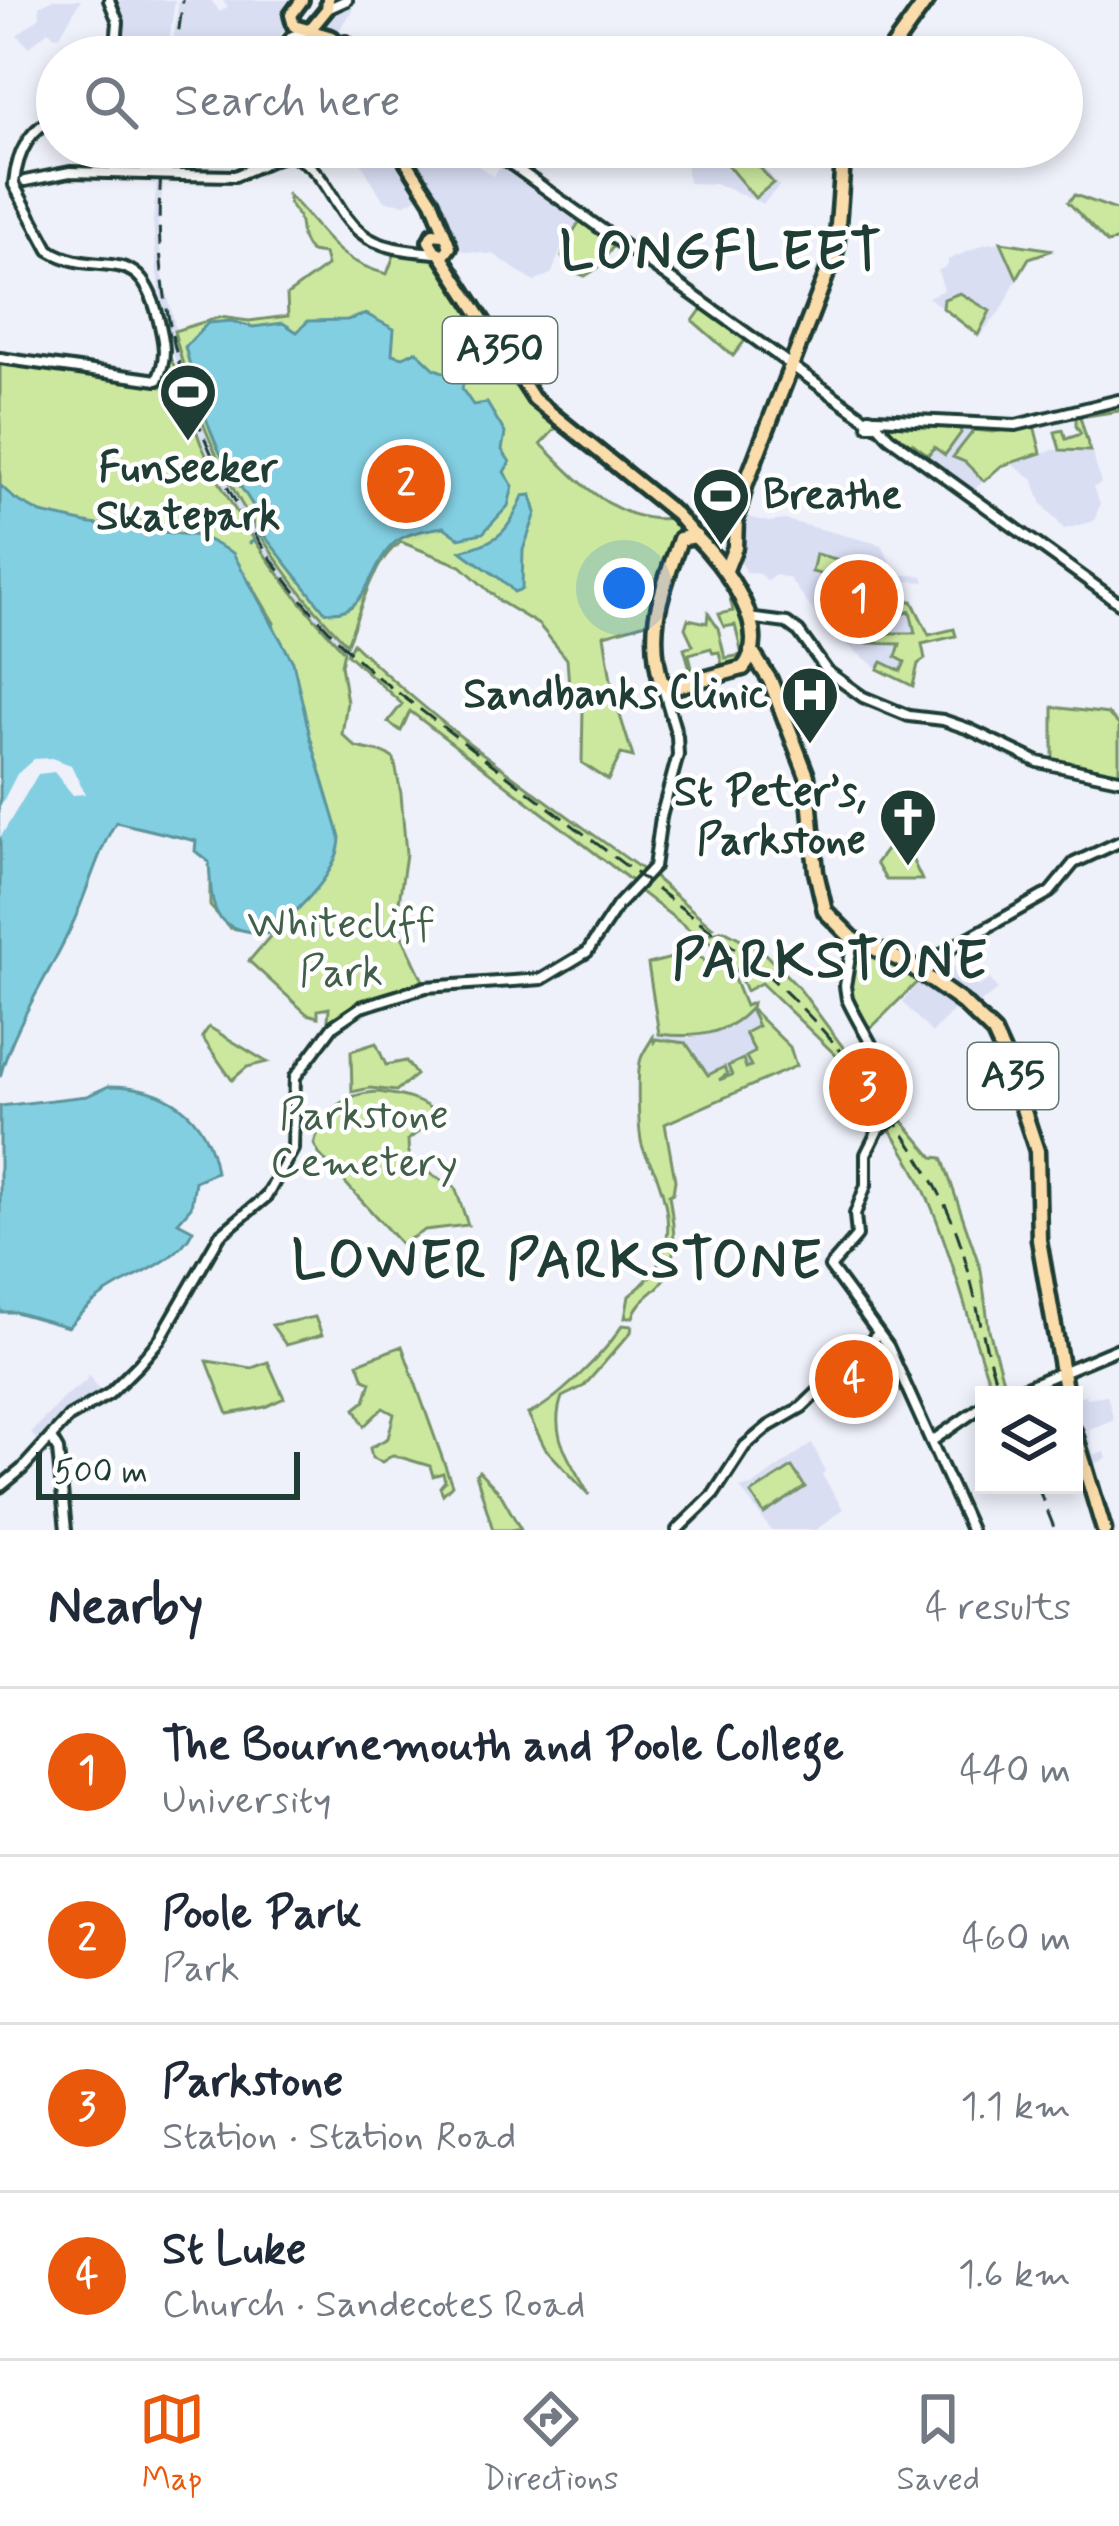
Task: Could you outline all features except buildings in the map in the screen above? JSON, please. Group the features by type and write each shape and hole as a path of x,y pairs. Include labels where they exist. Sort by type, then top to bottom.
{"highway":[{"path":"901,36 927,0"},
{"path":"726,570 735,547 746,483 836,250 842,168"},
{"path":"735,547 723,554 686,537 653,622 661,681 675,688 743,668 758,671 771,683"},
{"path":"711,550 726,570 750,624 751,651 743,668"},
{"name":"A35","path":"751,651 771,683 807,776 821,904 830,919 854,939 929,968 994,1033 1030,1126 1039,1164 1039,1240 1064,1386"},
{"path":"1083,1461 1104,1530"}],"main road":[{"path":"302,0 292,11 292,22 328,36"},
{"path":"308,31 335,4"},
{"path":"335,4 328,28 338,36"},
{"path":"411,168 437,210 435,237 443,253"},
{"name":"A350","path":"443,253 534,400 668,509 686,537"}],"street":[{"path":"109,0 118,22 117,36"},
{"path":"284,36 292,22"},
{"path":"292,36 308,31"},
{"path":"0,358 157,380 166,351 146,282 129,268 92,264 49,250 32,224 17,188 18,164 36,131"},
{"path":"17,188 70,172 218,176 255,168"},
{"path":"311,168 362,234 385,244 443,253"},
{"path":"517,168 873,420 889,437 1119,603"},
{"path":"418,251 435,237"},
{"path":"873,420 1016,425 1119,400"},
{"path":"750,624 788,623 840,683 875,703 909,716 943,719 1038,762 1119,779"},
{"path":"0,1487 69,1418 112,1391 139,1364 160,1339 220,1235 266,1197 293,1149 296,1077 333,1026 361,1007 426,987 542,979 586,952 618,905 654,867 678,755 661,681"},
{"path":"668,704 669,692 675,688"},
{"path":"929,968 1050,892 1074,863 1119,842"},
{"path":"854,939 845,986 848,999 898,1108 896,1117 878,1130 868,1148 866,1185 856,1210 857,1235 830,1268 888,1346 970,1530"},
{"path":"676,1530 713,1495 745,1446 802,1407 878,1334"},
{"path":"1029,1386 1119,1348"},
{"path":"932,1441 975,1411"},
{"path":"50,1438 58,1450 66,1530"}],"shaded area":[{"path":"52,0 81,0 60,35 48,31 36,36 29,47 17,35 40,17 39,6"},
{"path":"117,0 175,0 170,36 121,36"},
{"path":"179,0 211,0 220,12 228,6 222,0 292,0 288,26 279,36 174,36"},
{"path":"348,4 353,8 337,36 292,36 321,31 331,10"},
{"path":"158,168 165,168 158,224 162,272 193,401 254,527 292,582 347,644 344,651 283,581 217,476 196,428 171,347 157,274 153,220"},
{"path":"364,168 481,168 493,176 499,168 516,168 582,215 552,273 534,282 495,255 450,249 426,193 405,204 384,201"},
{"path":"687,168 764,168 779,186 763,204 717,184 688,183"},
{"path":"1001,242 1017,278 1004,306 979,337 928,297 944,290 938,271 948,260"},
{"path":"918,424 993,432 1014,455 971,492 908,447"},
{"path":"1053,450 1092,451 1101,484 1093,487 1100,504 1094,521 1064,529 1041,502 1034,481 1011,463"},
{"path":"737,514 768,522 785,520 882,545 896,574 923,576 925,582 902,581 929,635 954,629 956,637 922,643 925,659 918,664 913,686 883,673 826,628 789,578 775,575 768,581 746,572 737,555"},
{"path":"942,955 978,987 990,979 998,990 970,1009 962,1002 932,1033 902,1002"},
{"path":"750,1008 771,1051 777,1053 712,1084 647,1102 653,1037 692,1038 727,1027"},
{"path":"834,1050 870,1079 913,1145 964,1268 917,1161"},
{"path":"88,1374 102,1394 77,1407 40,1445 31,1433"},
{"path":"1107,1395 1114,1420 1089,1429 1094,1455 1105,1452 1107,1459 1085,1467 1083,1461 1083,1396"},
{"path":"812,1443 825,1471 822,1475 843,1509 816,1530 771,1530 740,1488 752,1486"}],"green space":[{"path":"730,168 760,168 773,183 755,198"},
{"path":"288,195 331,243 368,268 387,274 396,250 439,260 533,404 556,428 541,444 599,497 633,514 672,518 679,529 646,623 604,635 613,693 633,757 621,754 608,780 582,763 583,709 579,700 570,700 567,659 539,625 501,602 461,566 401,542 374,574 347,644 288,575 239,499 201,418 174,331 220,317 249,321 288,316 287,295 327,266 324,254 311,252 305,244"},
{"path":"1075,195 1119,211 1119,240 1107,243 1068,202"},
{"path":"580,221 614,245 598,268 585,276 569,270 562,257"},
{"path":"1001,242 1053,250 1029,258 1017,278"},
{"path":"960,293 990,311 978,335 943,308 944,299"},
{"path":"703,307 746,339 733,356 693,321"},
{"name":"Whitecliff Park","path":"169,357 201,444 230,501 282,579 344,651 341,665 347,702 342,734 356,747 394,759 406,854 396,923 426,987 361,1007 337,1022 328,1020 329,1008 318,1010 318,1017 307,1014 249,961 272,934 230,928 210,906 210,882 274,623 250,582 0,551 0,360 161,387 166,384"},
{"path":"1119,403 1119,411 1080,417 1090,451 1060,450 1055,432 1063,430 1066,439 1081,434 1071,415"},
{"path":"886,422 960,429 961,433 945,455 934,447 928,455 912,443 908,447 883,426"},
{"path":"1034,425 1041,453 1001,466 984,481 953,457 974,430"},
{"path":"816,554 844,561 840,579 812,572"},
{"path":"733,592 749,634 745,661 719,671 719,652 711,648 689,654 693,673 702,671 703,675 693,679 684,648 693,645 685,628 688,619 707,623 708,613 718,628 725,658 742,655 735,625 724,627 719,614 733,611 729,593"},
{"path":"912,601 929,635 954,629 956,636 922,644 925,659 918,664 913,686 878,669 882,662 901,671 905,662 896,657 900,644 837,635 828,625 833,621 872,633 915,633 910,611 899,616 879,611 883,602"},
{"path":"353,643 459,735 647,873 634,883 410,711 401,731 388,722 402,704 347,654"},
{"path":"1053,707 1108,714 1119,725 1119,779 1053,765"},
{"path":"903,840 922,880 886,880 876,863"},
{"path":"653,876 712,927 691,931 637,889"},
{"path":"724,930 761,950 799,988 851,1058 844,1063 761,983 746,991 737,970 732,974 745,1006 752,1003 751,1009 790,1047 796,1066 665,1124 675,1180 669,1195 672,1261 659,1286 633,1317 625,1318 629,1296 654,1271 668,1230 664,1197 641,1137 642,1056 653,1037 654,1042 686,1043 708,1075 724,1067 727,1074 719,1080 732,1075 728,1066 743,1059 746,1068 751,1066 746,1057 755,1052 745,1033 758,1026 750,1009 730,1025 708,1033 659,1034 648,964 683,955 702,958 712,972 727,964 704,935"},
{"path":"858,944 900,963 920,979 869,1030 856,1010 850,988"},
{"path":"209,1027 267,1062 247,1067 232,1080 202,1037"},
{"path":"376,1043 386,1065 406,1061 416,1075 396,1091 352,1092 351,1051"},
{"name":"Parkstone Cemetery","path":"378,1092 418,1101 439,1115 408,1140 409,1162 455,1187 468,1225 425,1230 401,1244 319,1154 314,1144 336,1106"},
{"path":"900,1118 933,1157 942,1158 981,1270 989,1330 1005,1386 991,1386 938,1223 888,1127"},
{"path":"315,1317 322,1335 286,1345 272,1325"},
{"path":"622,1325 632,1326 631,1332 584,1386 562,1397 558,1411 564,1448 589,1495 545,1448 528,1414 579,1375"},
{"path":"402,1346 452,1485 443,1494 443,1473 433,1476 430,1466 393,1455 382,1462 372,1458 370,1448 388,1438 394,1414 383,1408 364,1426 355,1409 365,1401 371,1382 364,1379 358,1363"},
{"path":"207,1361 252,1368 268,1362 284,1398 228,1414"},
{"path":"792,1467 805,1487 764,1514 751,1494"},
{"path":"479,1471 500,1493 521,1530 493,1530 476,1474"}],"water":[{"path":"366,314 394,329 392,354 403,357 416,351 435,369 464,380 462,389 473,405 487,403 505,433 502,450 510,462 504,472 513,486 508,506 483,533 459,538 444,527 402,538 387,551 351,607 324,611 262,533 257,514 216,444 185,347 208,323 231,321 253,327 283,323 297,332 308,321 347,320"},
{"path":"0,485 41,513 91,524 200,536 233,553 293,662 340,837 325,877 273,934 238,929 220,917 212,896 209,862 195,851 196,841 116,822 0,1077"},
{"path":"531,495 536,513 523,550 522,589 514,592 461,551 501,534 523,496"},
{"path":"109,1086 166,1098 204,1134 216,1172 195,1181 191,1207 178,1222 193,1230 171,1256 105,1294 68,1327 0,1312 0,1106 87,1096"}],"pier":[{"path":"52,758 71,765 85,794 73,795 54,772 38,774 0,838 0,807 17,774 34,759"}],"waterway":[{"path":"250,543 254,540"}],"railway":[{"path":"178,36 183,0"},
{"path":"163,168 159,221 165,295 180,367 204,437 236,503 276,566 323,624 376,676 750,960 840,1050 898,1125 943,1201 964,1256 998,1386"},
{"path":"1041,1494 1055,1530"}],"place":[{"name":"Funseeker Skatepark","path":"188,443"},
{"name":"Poole Park","path":"406,484"},
{"name":"Breathe","path":"721,547"},
{"name":"The Bournemouth and Poole College","path":"859,599"},
{"name":"Sandbanks Clinic","path":"810,746"},
{"name":"St Peter’s, Parkstone","path":"908,868"},
{"name":"Parkstone","path":"868,1087"},
{"name":"St Luke","path":"854,1379"}],"district":[{"name":"LONGFLEET","path":"722,253"},
{"name":"PARKSTONE","path":"831,962"},
{"name":"LOWER PARKSTONE","path":"558,1262"}]}
